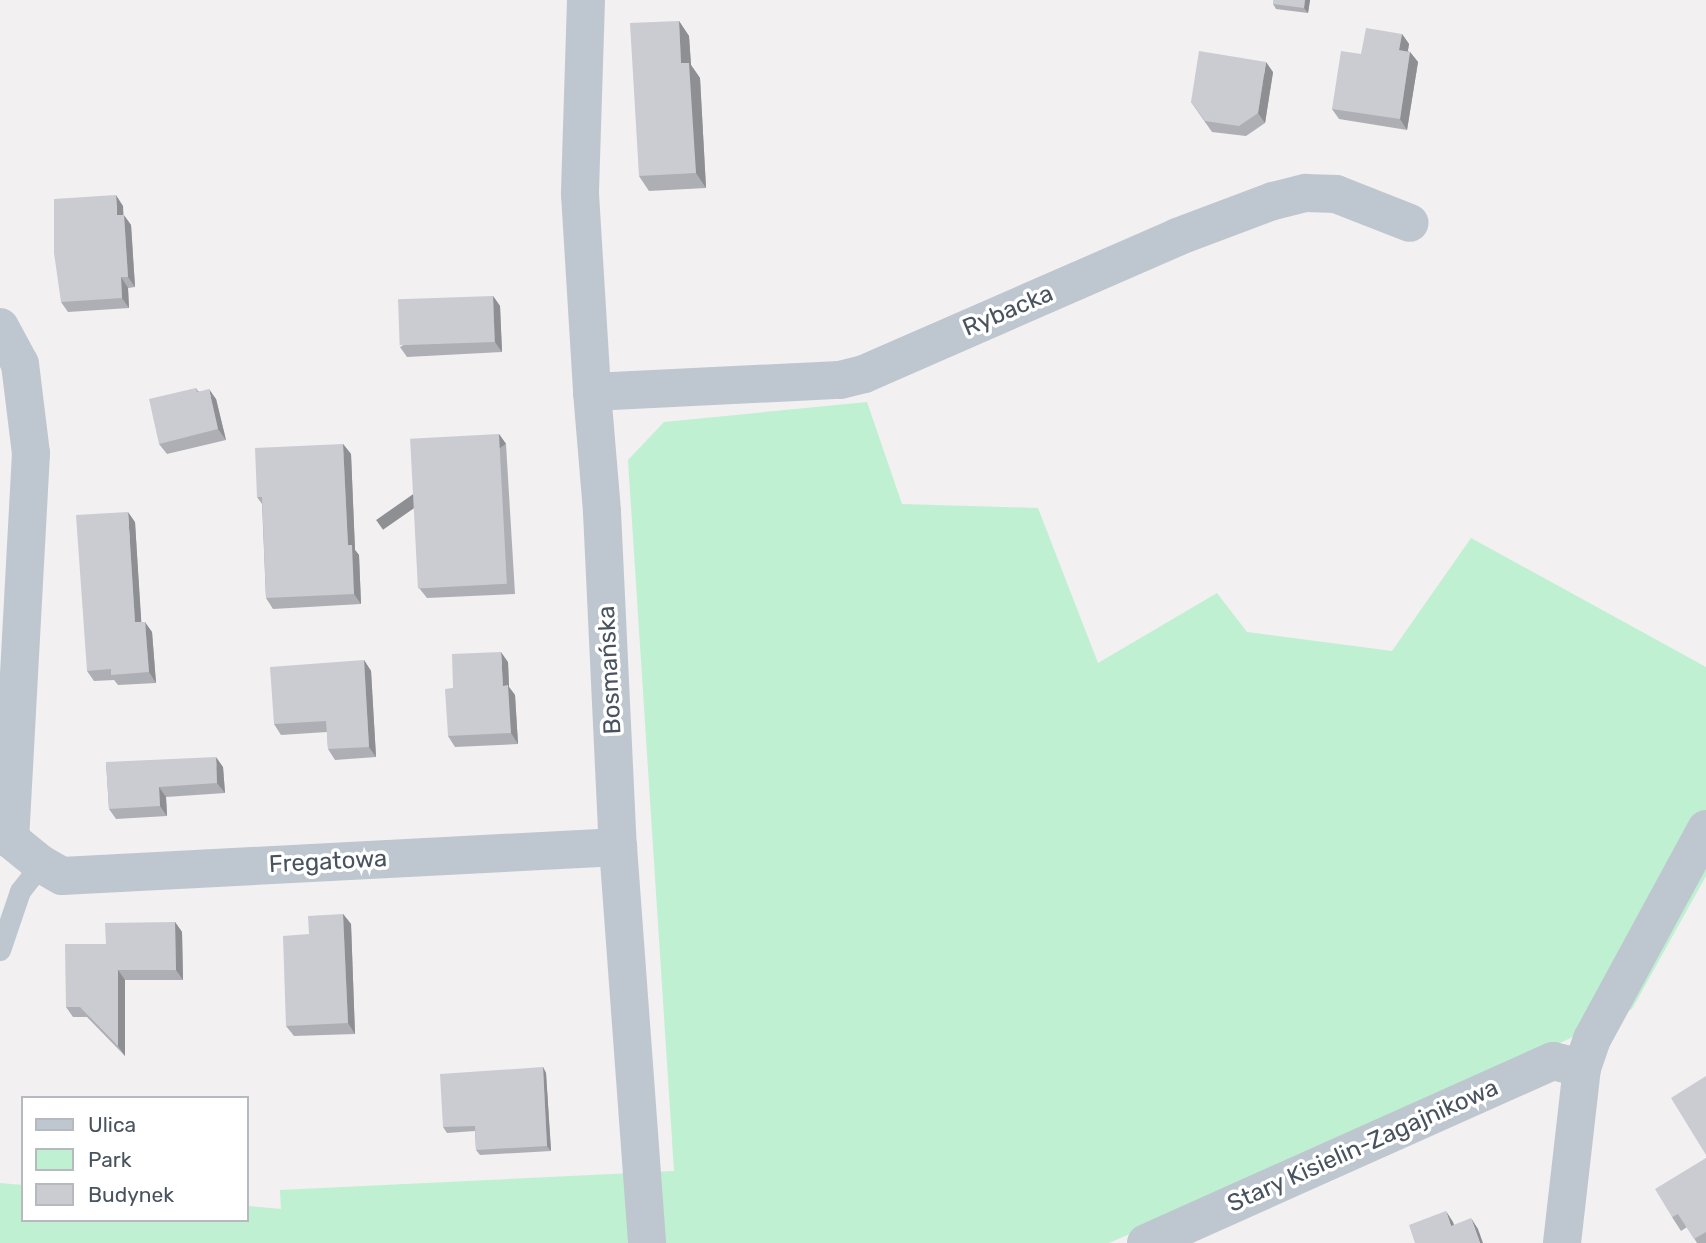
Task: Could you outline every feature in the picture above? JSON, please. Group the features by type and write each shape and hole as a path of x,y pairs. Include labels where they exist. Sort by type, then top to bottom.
{"street":[{"name":"Bosmańska","path":"586,0 580,194 592,392 603,512 618,847 647,1243"},
{"name":"Rybacka","path":"592,392 840,380 864,374 1177,237 1273,201 1307,193 1336,194 1410,223"},
{"name":"Fregatowa","path":"0,327 20,364 13,411 31,453 10,839 41,864 62,876 618,847"},
{"path":"1562,1243 1582,1068 1592,1039 1706,829"},
{"name":"Stary Kisielin-Zagajnikowa","path":"1146,1243 1553,1061 1582,1068"}],"lane":[{"path":"0,950 20,891 41,864"}],"green space":[{"path":"867,402 902,504 1038,508 1098,663 1217,593 1247,632 1392,651 1471,538 1706,667 1706,876 1632,1009 1473,1084 1109,1243 0,1243 0,1183 21,1185 21,1222 248,1222 248,1206 281,1209 280,1190 674,1171 628,460 664,422"}],"building":[{"path":"1273,0 1305,0 1304,8 1273,4"},
{"path":"679,21 681,63 689,63 696,173 639,176 630,23"},
{"path":"1366,28 1402,34 1399,50 1410,52 1400,119 1332,109 1341,51 1361,54"},
{"path":"1199,51 1266,62 1258,113 1239,126 1205,121 1191,102"},
{"path":"116,195 117,215 124,215 128,277 121,277 122,298 61,302 54,253 54,199"},
{"path":"493,296 495,342 400,345 398,299"},
{"path":"196,388 197,392 209,389 218,429 159,444 149,399"},
{"path":"499,434 507,584 418,588 410,439"},
{"path":"343,444 348,545 352,545 354,594 266,598 262,497 257,497 255,448"},
{"path":"128,512 135,622 145,622 149,672 111,675 111,669 87,671 76,515"},
{"path":"501,652 503,686 508,685 511,733 448,736 445,689 453,688 452,654"},
{"path":"364,660 369,747 328,749 326,721 274,724 270,667"},
{"path":"216,757 217,783 159,787 160,806 109,809 106,762"},
{"path":"343,914 348,1023 286,1026 283,936 309,934 308,916"},
{"path":"175,922 176,970 118,970 118,1046 80,1007 66,1007 65,944 106,944 105,923"},
{"path":"543,1067 547,1146 476,1150 475,1126 443,1127 440,1074"},
{"path":"1706,1076 1706,1155 1671,1098"},
{"path":"1706,1158 1706,1232 1694,1239 1678,1214 1672,1217 1655,1189"},
{"path":"1446,1211 1451,1226 1471,1218 1480,1243 1415,1243 1409,1225"}]}
